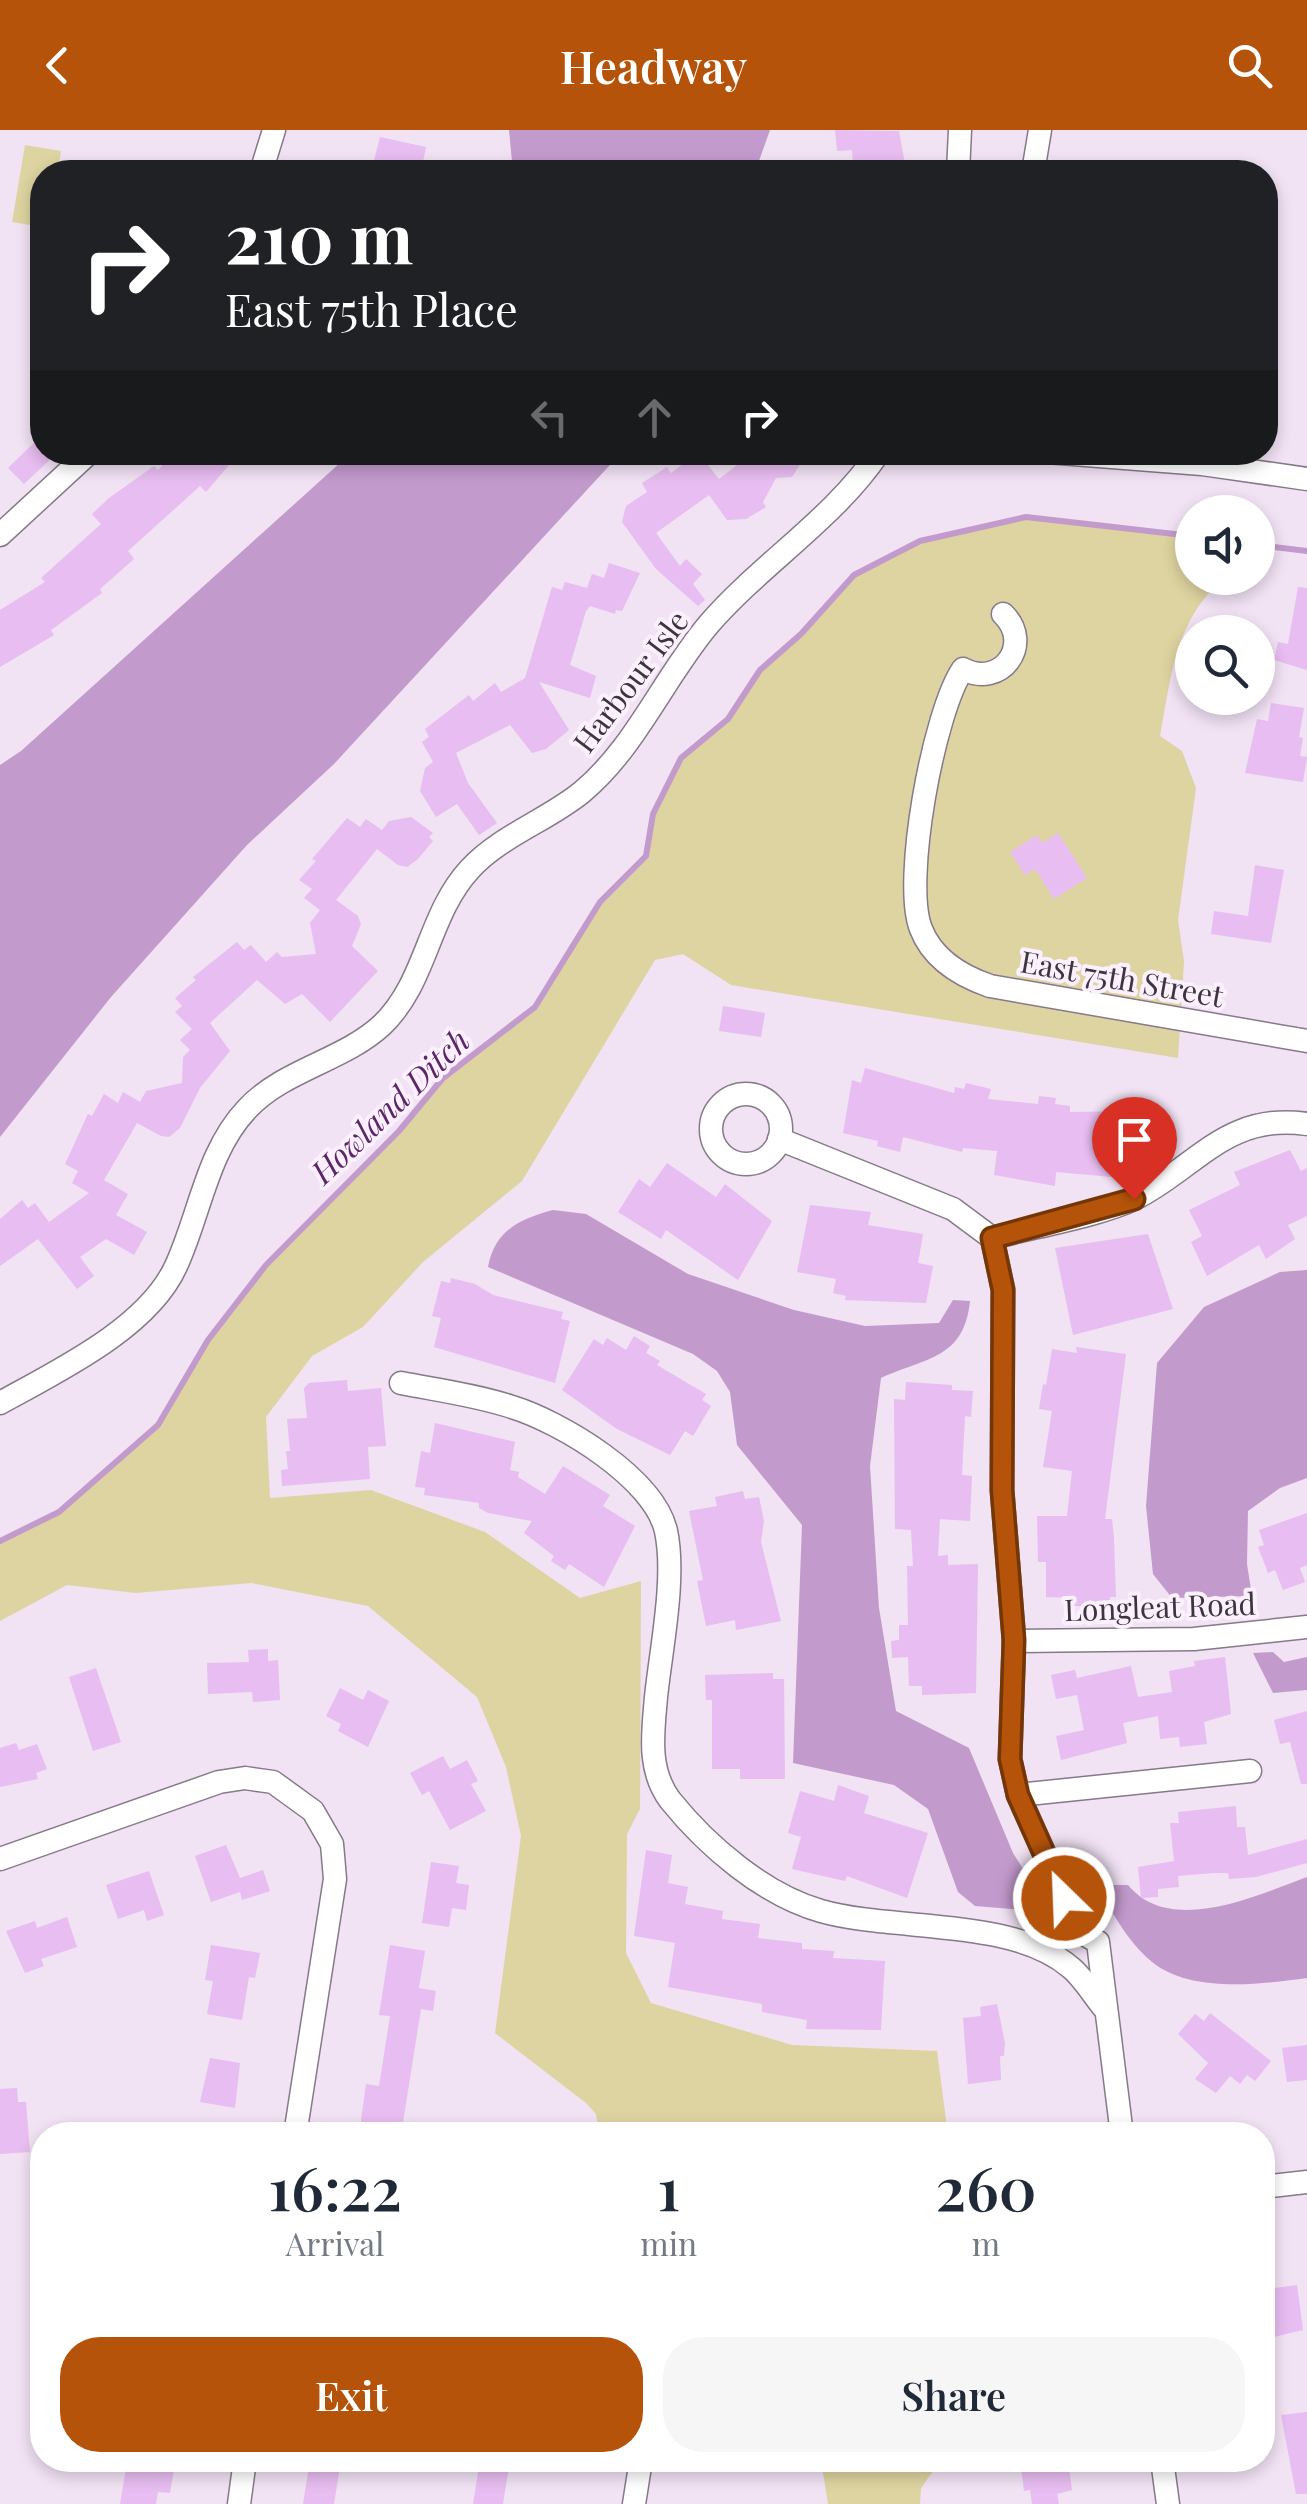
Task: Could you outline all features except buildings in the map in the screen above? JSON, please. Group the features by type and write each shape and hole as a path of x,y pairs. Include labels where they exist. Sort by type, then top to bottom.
{"street":[{"path":"265,160 274,130"},
{"path":"959,160 960,130"},
{"path":"1035,160 1040,130"},
{"path":"0,535 76,465"},
{"name":"Harbour Isle","path":"0,1403 120,1331 146,1310 176,1266 220,1147 236,1121 266,1093 363,1040 393,1014 414,980 446,903 470,869 493,850 552,816 584,790 619,752 723,608 843,498 870,465"},
{"path":"1209,465 1307,479"},
{"name":"East 75th Street","path":"1003,614 1016,634 1010,662 988,675 963,669 938,728 914,902 921,931 936,954 970,979 990,986 1307,1041"},
{"path":"992,1238 1134,1199 1203,1148 1232,1135 1294,1122 1307,1124"},
{"path":"779,1139 952,1209 992,1238 1003,1290 1002,1490 1014,1640 1010,1746 1018,1795 1080,1932 1098,1942 1120,2122"},
{"path":"401,1382 533,1415 629,1474 651,1496 665,1525 669,1556 653,1736 655,1769 669,1798 732,1860 785,1897 825,1912 1029,1942 1080,1932"},
{"name":"Longleat Road","path":"1014,1640 1194,1639 1307,1627"},
{"path":"1018,1795 1250,1771"},
{"path":"0,1859 223,1780 273,1782 302,1799 320,1818 335,1864 297,2122"},
{"path":"1029,1942 1071,1967 1104,2008"},
{"path":"1275,2186 1307,2182"},
{"path":"238,2504 243,2472"},
{"path":"634,2504 638,2472"},
{"path":"1164,2472 1168,2504"}],"shaded area":[{"path":"509,130 770,130 759,160 512,160"},
{"path":"25,145 61,151 60,160 30,160 30,225 12,222"},
{"path":"338,465 610,465 334,764 247,845 111,997 0,1137 0,765 21,751"},
{"path":"1026,517 1175,534 1175,595 1207,595 1193,615 1175,615 1175,660 1160,736 1182,751 1196,788 1178,920 1184,961 1178,1058 731,985 683,954 655,960 522,1181 423,1262 363,1327 312,1356 266,1417 270,1498 371,1490 485,1532 580,1598 641,1581 640,1809 627,1834 626,1953 651,2003 792,2045 937,2051 946,2122 597,2122 596,2114 586,2103 495,2033 521,1836 506,1767 477,1697 368,1606 251,1583 136,1593 67,1585 0,1621 0,1541 59,1512 157,1425 208,1340 266,1265 399,1131 443,1078 535,1007 600,902 646,856 653,814 681,758 728,719 760,670 801,634 854,575 920,541"},
{"path":"553,1210 586,1214 688,1274 794,1310 865,1326 939,1323 953,1300 970,1301 960,1335 951,1345 928,1360 881,1378 870,1466 879,1608 896,1711 969,1748 1013,1853 1050,1912 975,1906 958,1892 928,1809 894,1785 793,1763 802,1525 737,1445 730,1392 717,1371 693,1354 488,1267 503,1235 530,1218"},
{"path":"1307,1270 1307,1478 1280,1488 1248,1511 1247,1564 1252,1596 1172,1598 1153,1574 1146,1506 1157,1363 1204,1307 1280,1272"},
{"path":"1273,1652 1284,1662 1307,1657 1307,1690 1273,1693 1253,1653"},
{"path":"1307,1877 1307,1978 1250,1984 1190,1980 1156,1965 1130,1938 1096,1885 1128,1885 1146,1900 1166,1908 1189,1910 1239,1901"},
{"path":"823,2472 932,2472 921,2488 920,2504 828,2504"}],"waterway":[{"name":"Howland Ditch","path":"0,1541 59,1512 158,1425 208,1340 266,1265 399,1131 443,1078 535,1007 600,902 646,856 653,814 681,758 728,719 760,670 801,634 854,575 920,541 1026,517 1175,534"},
{"name":"Howland Ditch","path":"1275,547 1307,551"}],"route":[{"path":"1064,1898 1018,1795 1010,1759 1014,1640 1002,1490 1003,1290 992,1238 1134,1199"}]}
